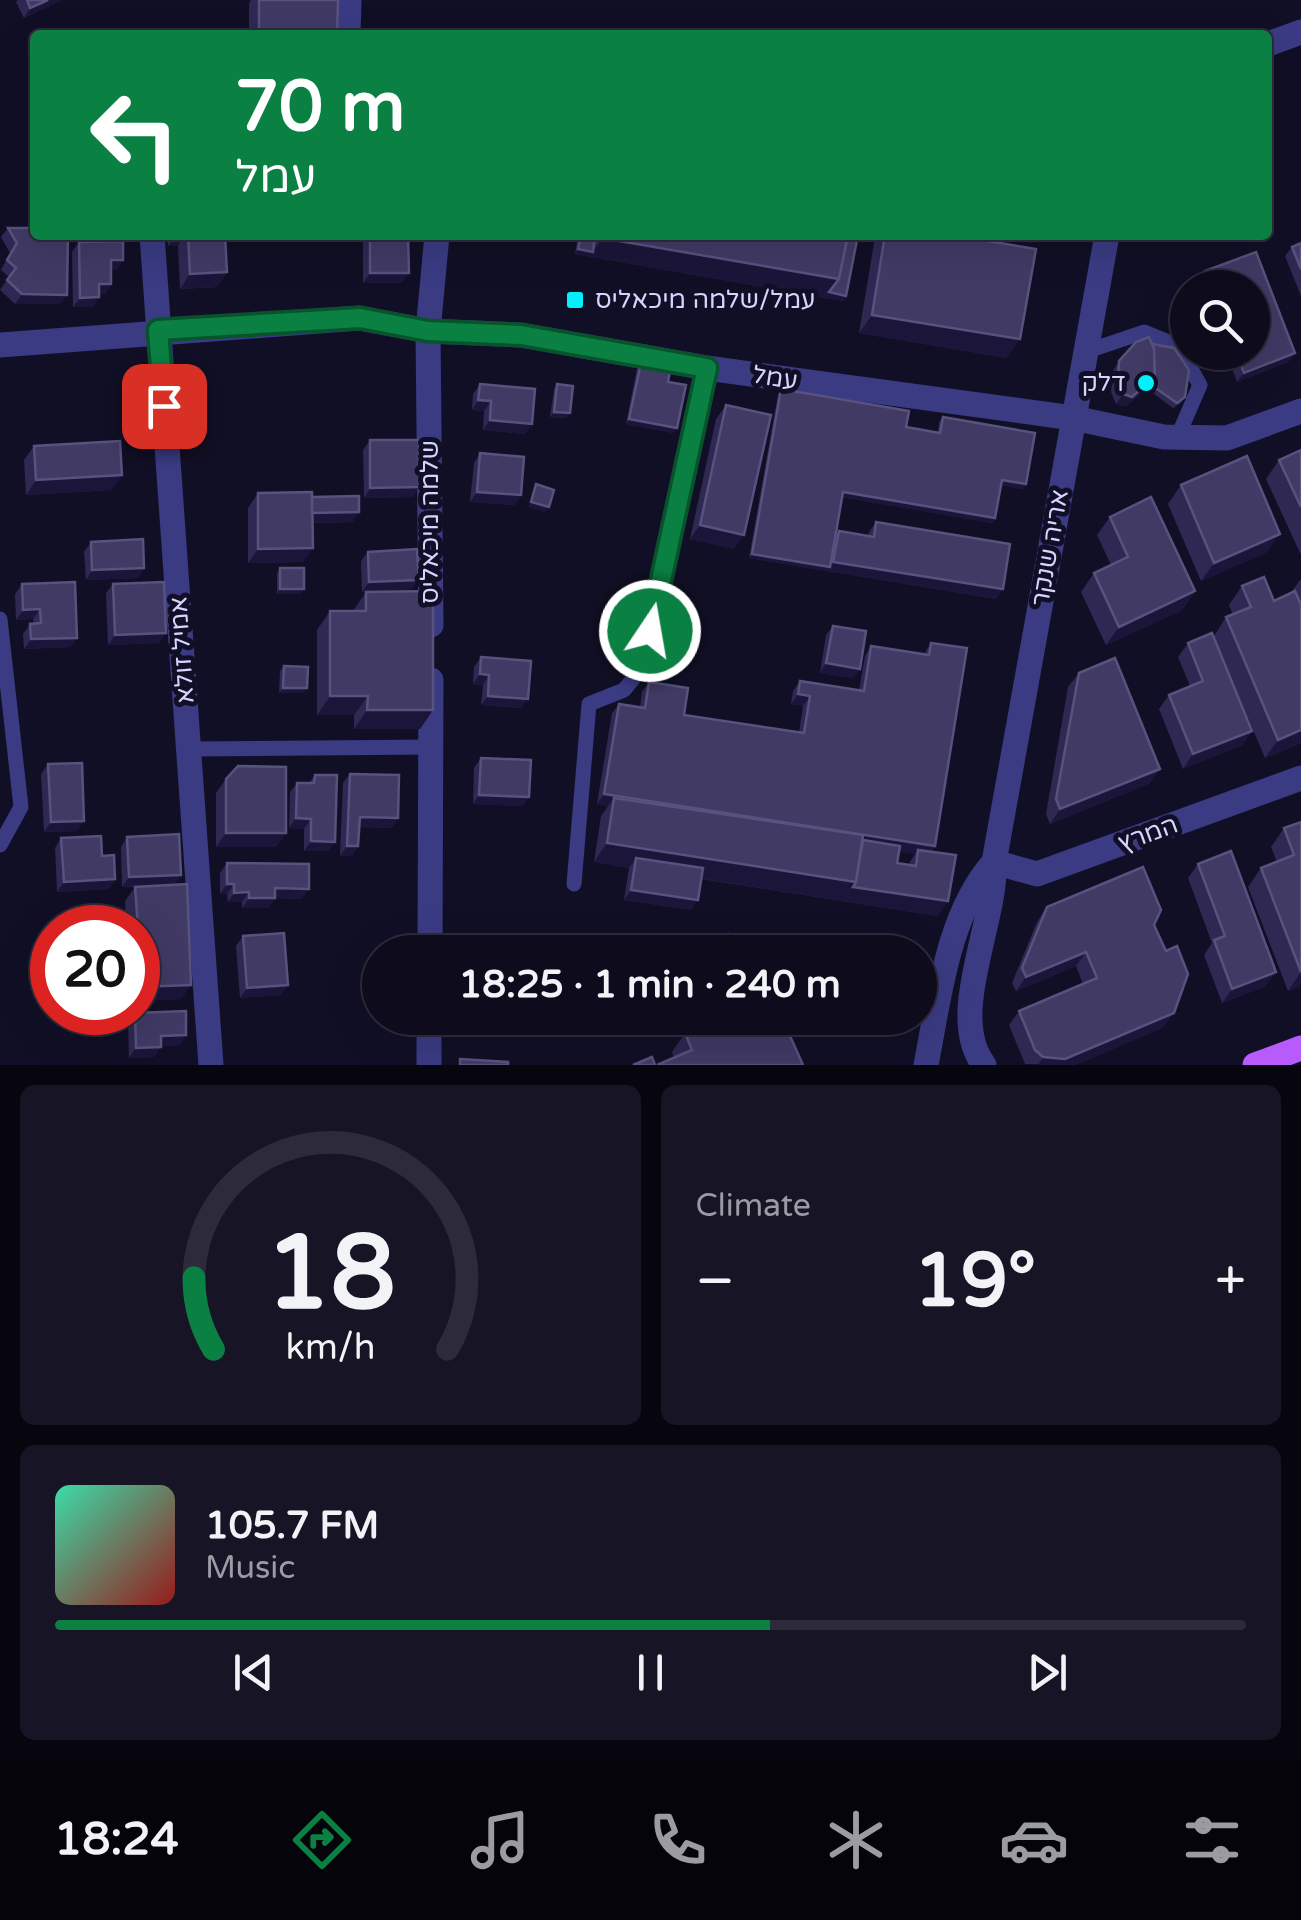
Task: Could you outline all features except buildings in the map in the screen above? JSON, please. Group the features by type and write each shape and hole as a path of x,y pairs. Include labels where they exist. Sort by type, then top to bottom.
{"main road":[{"path":"1256,1065 1301,1048"}],"street":[{"path":"348,30 349,0"},
{"path":"1272,43 1301,32"},
{"name":"אמיל זולא","path":"152,240 212,1065"},
{"name":"שלמה מיכאליס","path":"430,935 428,331 437,240"},
{"name":"אריה שנקר","path":"984,1065 970,1038 969,1011 996,890 994,862 1106,240"},
{"name":"עמל","path":"0,345 158,330 360,318 428,331 521,335 707,368 1073,418"},
{"path":"1073,418 1177,438 1227,438 1301,411"},
{"name":"המרץ","path":"994,862 1037,874 1301,778"},
{"name":"אריה שנקר","path":"926,1065 938,999 970,888 994,862"},
{"path":"428,1065 429,1035"}],"lane":[{"path":"1085,352 1144,332 1178,346 1200,386 1177,438"},
{"path":"574,884 590,704 624,690 641,669 707,368"},
{"path":"0,619 22,807 0,845"},
{"path":"189,749 432,747"}],"place":[{"name":"עמל/שלמה מיכאליס","path":"575,300"},
{"name":"דלק","path":"1146,383"}],"route":[{"path":"164,406 158,330 360,318 428,331 521,335 707,368 650,631"}]}
